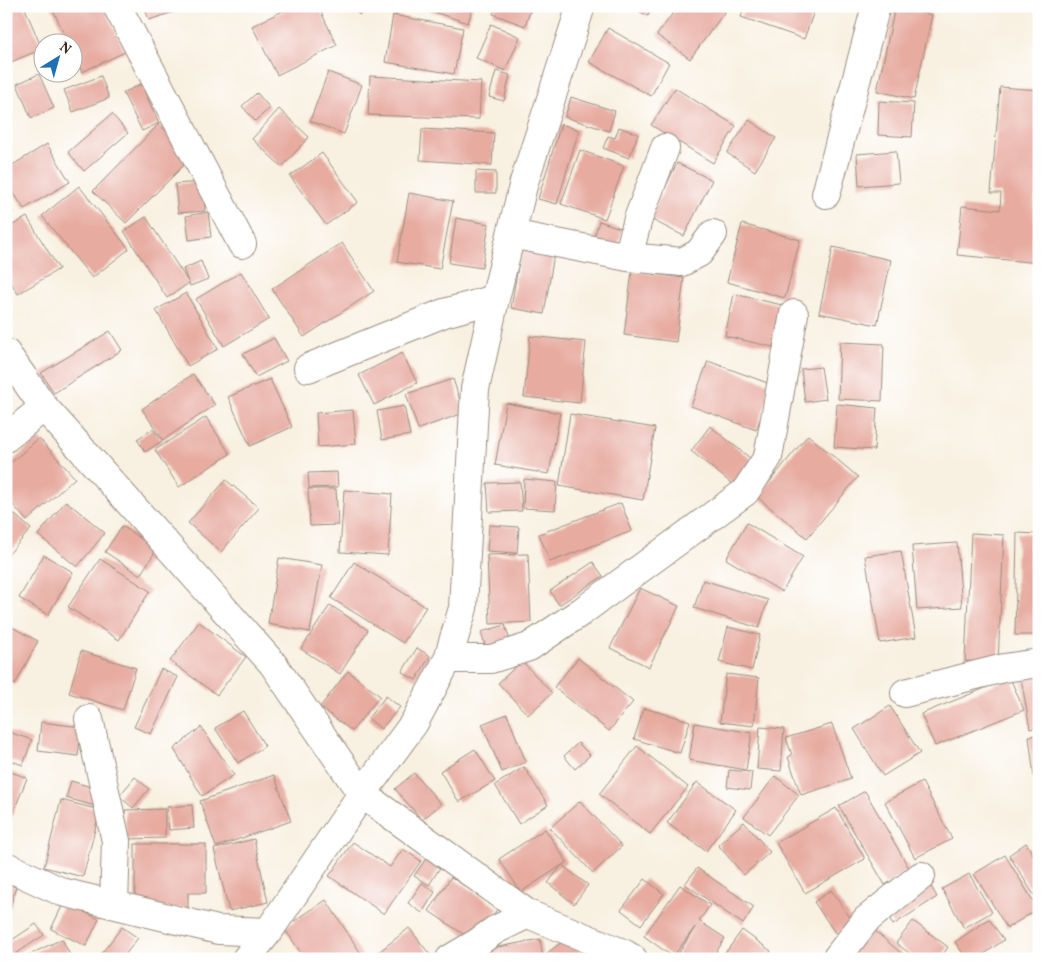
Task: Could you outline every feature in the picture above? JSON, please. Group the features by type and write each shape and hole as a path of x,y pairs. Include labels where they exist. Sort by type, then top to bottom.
{"street":[{"path":"117,6 242,244"},
{"path":"246,959 268,932 362,794 414,722 448,659 463,608 475,389 524,182 581,6"},
{"path":"826,194 876,6"},
{"path":"628,257 638,218 665,148"},
{"path":"512,234 628,257 682,262 699,253 713,234"},
{"path":"308,368 444,313 495,299"},
{"path":"448,659 491,659 528,647 580,612 745,492 768,457 794,314"},
{"path":"6,353 44,407 273,664 362,794 528,914 633,959"},
{"path":"6,438 44,407"},
{"path":"905,693 1004,668 1039,663"},
{"path":"89,719 116,841 114,904"},
{"path":"6,866 62,892 218,930 268,932"},
{"path":"836,959 866,920 921,876"},
{"path":"450,959 495,930 528,914"}],"building":[{"path":"13,6 24,6 35,32 32,32 32,53 6,64 6,9"},
{"path":"51,6 103,6 125,52 82,72 82,32 63,32"},
{"path":"144,6 189,6 189,7 149,20"},
{"path":"293,6 318,6 337,45 277,75 252,26"},
{"path":"353,6 372,6 359,15"},
{"path":"415,6 473,6 468,23"},
{"path":"496,6 532,6 525,26 493,14"},
{"path":"630,6 653,6 648,16"},
{"path":"678,6 729,6 690,59 657,35"},
{"path":"745,6 816,6 804,39 741,17"},
{"path":"895,7 932,15 914,99 877,91"},
{"path":"393,15 463,28 454,74 385,62"},
{"path":"491,24 520,37 505,71 476,58"},
{"path":"608,28 669,63 651,96 589,62"},
{"path":"496,71 510,75 504,101 489,97"},
{"path":"328,72 362,85 344,134 310,121"},
{"path":"101,76 109,98 73,112 64,90"},
{"path":"370,76 481,82 479,119 368,115"},
{"path":"32,77 32,82 43,82 54,108 31,118 17,84"},
{"path":"141,84 159,123 142,131 123,93"},
{"path":"1000,87 1039,90 1039,197 1035,197 1034,213 1039,214 1039,263 957,255 962,206 1000,210 1001,193 991,193"},
{"path":"675,88 736,126 713,163 651,125"},
{"path":"257,93 270,108 255,121 242,106"},
{"path":"571,97 615,111 609,131 565,117"},
{"path":"879,101 914,103 912,137 878,135"},
{"path":"279,109 309,137 282,167 252,139"},
{"path":"112,114 128,133 84,171 68,152"},
{"path":"749,120 776,138 755,171 727,153"},
{"path":"159,124 192,157 126,223 93,191"},
{"path":"561,124 579,130 557,204 538,199"},
{"path":"619,127 638,134 629,158 603,148 608,136 615,138"},
{"path":"422,129 494,133 492,165 420,160"},
{"path":"47,144 70,182 24,209 6,181 6,169"},
{"path":"580,150 624,166 605,219 561,204"},
{"path":"896,151 899,183 859,186 857,154"},
{"path":"322,153 358,202 326,225 290,176"},
{"path":"677,163 712,180 684,236 650,219"},
{"path":"476,171 496,172 496,193 476,193"},
{"path":"202,182 205,211 178,213 175,184"},
{"path":"79,186 129,249 92,278 42,216"},
{"path":"409,193 453,201 440,269 397,262"},
{"path":"6,201 13,213 6,217"},
{"path":"208,212 211,237 189,240 186,216"},
{"path":"27,217 59,269 18,294 6,274 6,229"},
{"path":"146,217 189,283 167,298 124,231"},
{"path":"456,218 489,224 482,268 449,263"},
{"path":"599,221 623,229 616,251 592,244"},
{"path":"742,224 800,240 785,298 727,282"},
{"path":"342,243 374,291 304,337 272,289"},
{"path":"833,247 891,260 877,325 819,313"},
{"path":"521,248 554,254 544,314 511,308"},
{"path":"201,261 208,279 190,286 183,269"},
{"path":"632,271 684,278 676,342 624,335"},
{"path":"241,272 269,319 224,346 196,299"},
{"path":"186,293 218,349 188,366 156,310"},
{"path":"734,294 782,305 773,347 725,336"},
{"path":"110,331 122,350 54,393 41,373"},
{"path":"530,336 586,342 580,403 524,397"},
{"path":"274,338 287,361 256,377 243,354"},
{"path":"840,342 884,344 882,401 838,399"},
{"path":"402,353 417,383 374,405 359,375"},
{"path":"708,361 773,385 756,430 691,406"},
{"path":"821,367 826,399 805,402 801,369"},
{"path":"193,374 215,405 163,440 142,409"},
{"path":"270,379 292,427 250,446 228,397"},
{"path":"453,379 464,413 418,429 406,394"},
{"path":"506,403 560,413 549,474 495,465"},
{"path":"837,404 877,408 874,450 834,447"},
{"path":"404,406 410,435 382,440 377,411"},
{"path":"353,410 356,444 318,447 316,413"},
{"path":"570,414 655,428 643,500 559,486"},
{"path":"206,417 230,454 179,487 155,450"},
{"path":"710,426 755,462 736,487 691,451"},
{"path":"153,429 162,441 145,452 137,439"},
{"path":"808,435 858,477 807,538 757,497"},
{"path":"39,438 75,478 27,521 6,497 6,467"},
{"path":"337,472 338,487 309,488 308,473"},
{"path":"524,479 557,482 555,510 523,508"},
{"path":"226,480 259,508 221,552 188,523"},
{"path":"520,482 522,511 489,512 487,483"},
{"path":"308,489 336,489 338,525 310,526"},
{"path":"344,490 392,494 388,555 340,552"},
{"path":"66,501 105,533 77,567 38,535"},
{"path":"621,503 632,531 550,562 539,534"},
{"path":"6,507 31,529 6,557"},
{"path":"747,523 803,557 782,592 726,559"},
{"path":"489,525 519,527 517,553 487,551"},
{"path":"122,526 157,549 140,575 105,552"},
{"path":"971,533 1004,535 998,662 965,661"},
{"path":"1017,533 1039,534 1039,635 1015,635"},
{"path":"957,543 962,607 917,610 912,546"},
{"path":"901,551 916,637 880,643 865,556"},
{"path":"528,554 531,622 490,624 487,555"},
{"path":"44,555 73,572 48,615 19,598"},
{"path":"279,558 322,565 310,632 268,624"},
{"path":"100,559 150,591 119,640 68,607"},
{"path":"354,562 426,607 403,643 331,598"},
{"path":"593,562 603,576 559,605 550,591"},
{"path":"703,580 768,600 759,628 694,608"},
{"path":"640,588 679,606 649,667 610,648"},
{"path":"330,605 368,630 340,674 301,649"},
{"path":"199,622 246,657 217,695 170,661"},
{"path":"6,624 38,641 15,685 6,680"},
{"path":"505,625 511,644 487,651 481,632"},
{"path":"728,627 760,635 752,670 719,662"},
{"path":"417,648 430,656 416,680 402,672"},
{"path":"81,651 136,668 123,710 69,693"},
{"path":"578,658 633,702 609,731 554,687"},
{"path":"522,661 552,693 528,715 498,683"},
{"path":"161,669 178,677 151,734 134,727"},
{"path":"1039,669 1039,727 1030,729 1020,672"},
{"path":"348,671 380,696 352,731 320,707"},
{"path":"726,674 759,678 754,726 720,722"},
{"path":"1010,678 1024,710 935,746 921,714"},
{"path":"386,696 400,707 381,729 368,718"},
{"path":"890,706 920,753 883,776 854,729"},
{"path":"644,708 690,721 680,753 634,739"},
{"path":"243,711 265,746 238,763 215,728"},
{"path":"507,714 526,762 502,772 482,724"},
{"path":"41,722 81,727 78,756 38,751"},
{"path":"695,723 752,733 746,770 689,760"},
{"path":"832,724 851,779 801,795 788,757 792,755 786,738"},
{"path":"201,727 234,775 202,796 174,749"},
{"path":"760,727 784,729 781,771 757,769"},
{"path":"6,731 32,740 23,765 6,759"},
{"path":"1039,735 1039,776 1034,777 1029,736"},
{"path":"578,743 590,755 575,769 564,756"},
{"path":"637,746 688,787 650,834 599,794"},
{"path":"475,749 495,781 459,802 440,771"},
{"path":"524,767 548,805 519,824 495,785"},
{"path":"6,770 27,778 6,831"},
{"path":"729,770 752,772 750,790 727,787"},
{"path":"414,773 441,804 422,820 395,789"},
{"path":"274,775 291,821 216,847 200,801"},
{"path":"775,776 799,795 768,835 744,817"},
{"path":"135,777 149,789 133,808 119,796"},
{"path":"71,781 104,791 99,807 66,798"},
{"path":"697,782 736,810 706,851 667,823"},
{"path":"922,782 952,839 915,858 885,802"},
{"path":"865,791 910,870 885,885 839,806"},
{"path":"61,800 100,810 83,877 44,867"},
{"path":"580,801 622,846 593,873 550,828"},
{"path":"192,805 194,828 169,830 167,807"},
{"path":"836,808 865,859 805,893 776,843"},
{"path":"165,809 165,838 126,839 125,810"},
{"path":"744,822 770,852 744,875 718,845"},
{"path":"545,829 567,862 521,892 499,859"},
{"path":"254,839 268,902 229,911 214,849"},
{"path":"353,842 390,867 403,849 421,861 384,914 329,876"},
{"path":"1026,843 1039,864 1039,903 1009,855"},
{"path":"135,844 206,844 206,893 188,893 188,908 135,907"},
{"path":"1005,855 1038,909 1007,928 974,874"},
{"path":"427,857 441,866 429,885 414,876"},
{"path":"562,865 588,885 574,904 548,883"},
{"path":"697,868 754,907 743,924 685,884"},
{"path":"969,874 992,912 964,928 942,889"},
{"path":"451,877 498,908 475,942 429,911"},
{"path":"645,879 664,894 641,925 621,910"},
{"path":"422,883 435,892 422,913 408,903"},
{"path":"929,883 937,897 893,925 884,911"},
{"path":"6,884 16,887 7,919 6,919"},
{"path":"680,885 710,905 699,921 725,938 712,959 681,959 677,956 695,927 673,957 644,936"},
{"path":"831,890 853,922 836,934 814,902"},
{"path":"326,900 362,955 357,959 305,959 284,928"},
{"path":"64,902 99,919 86,946 51,929"},
{"path":"989,919 1004,940 977,959 967,959 955,942"},
{"path":"913,921 948,947 940,959 917,959 896,943"},
{"path":"36,924 44,935 11,957 6,950 6,944"},
{"path":"869,926 908,959 842,959"},
{"path":"122,927 138,938 122,959 97,959"},
{"path":"409,928 431,956 428,959 370,959"},
{"path":"742,930 771,951 765,959 721,959"},
{"path":"569,937 585,959 551,959 547,953"},
{"path":"62,939 72,959 20,959"},
{"path":"540,939 543,959 480,959 478,951"}]}
